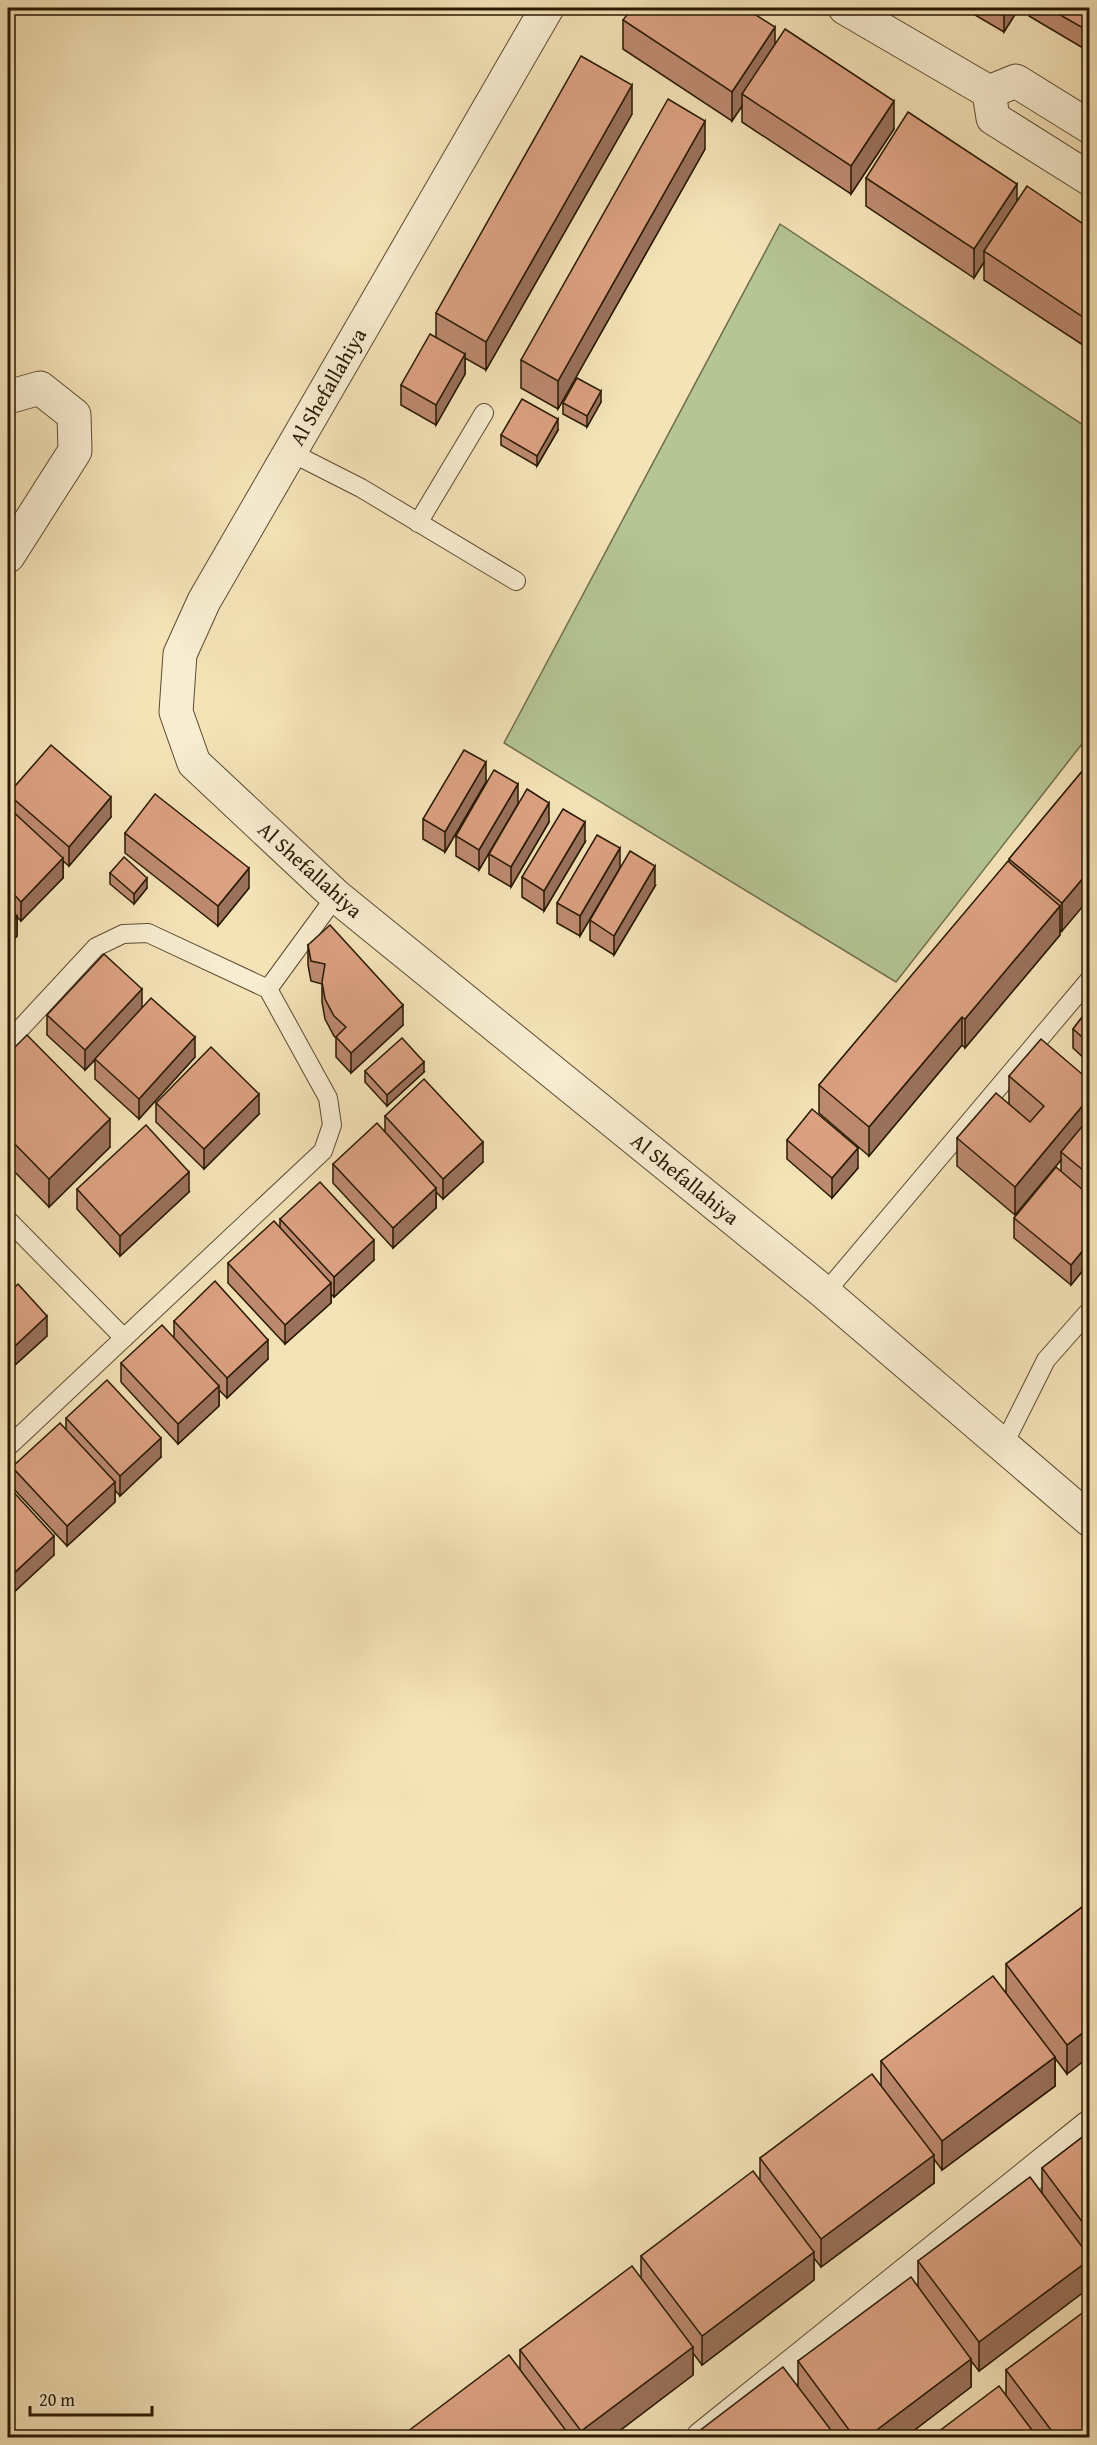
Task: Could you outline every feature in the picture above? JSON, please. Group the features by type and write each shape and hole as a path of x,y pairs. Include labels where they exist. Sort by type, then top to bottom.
{"street":[{"name":"Al Shefallahiya","path":"547,8 204,601 180,654 176,712 194,764 336,896 825,1293 1089,1520"},
{"path":"845,8 989,92"},
{"path":"989,92 1016,81 1089,127"},
{"path":"989,92 993,117 1089,179"},
{"path":"8,397 40,388 57,401 74,415 75,451 8,556"},
{"path":"703,2438 1089,2127"}],"lane":[{"path":"418,523 484,413"},
{"path":"290,452 361,488 516,581"},
{"path":"268,989 336,896"},
{"path":"8,1042 96,947 123,934 148,933 268,989 328,1098 332,1125 323,1151 8,1447"},
{"path":"825,1293 1089,979"},
{"path":"8,1220 124,1338"},
{"path":"1003,1446 1046,1360 1089,1310"}],"green space":[{"path":"780,224 1089,429 1089,735 896,982 504,743"}],"building":[{"path":"632,8 745,8 775,27 732,92 623,20"},
{"path":"1048,8 1089,8 1089,18 1083,28"},
{"path":"785,29 894,101 851,166 742,94"},
{"path":"581,56 632,85 486,342 436,313"},
{"path":"668,99 705,121 558,381 521,360"},
{"path":"908,112 1017,184 974,249 866,178"},
{"path":"1027,186 1089,228 1089,321 984,251"},
{"path":"430,334 465,354 436,405 401,385"},
{"path":"577,378 601,391 587,416 563,403"},
{"path":"522,399 558,419 537,456 501,435"},
{"path":"51,745 111,797 69,847 8,794"},
{"path":"464,750 486,762 445,832 423,819"},
{"path":"1089,763 1089,871 1062,903 1009,859"},
{"path":"494,770 518,784 479,850 456,836"},
{"path":"527,789 549,803 511,867 489,854"},
{"path":"155,794 249,868 218,906 125,833"},
{"path":"8,807 63,858 21,902 8,888"},
{"path":"563,809 585,822 544,891 522,877"},
{"path":"597,835 620,848 580,916 557,903"},
{"path":"630,851 655,866 614,936 590,920"},
{"path":"124,857 147,878 134,894 110,873"},
{"path":"1008,861 1060,906 965,1019 962,1017 869,1127 819,1085"},
{"path":"8,908 17,916 8,926"},
{"path":"330,925 403,1005 351,1053 336,1037 346,1027 334,1016 325,999 322,982 325,964 311,961 308,945"},
{"path":"104,954 142,989 85,1050 47,1015"},
{"path":"151,998 195,1037 139,1099 95,1059"},
{"path":"1089,1008 1089,1043 1073,1029"},
{"path":"27,1035 110,1119 49,1179 8,1137 8,1054"},
{"path":"402,1038 424,1062 387,1095 365,1071"},
{"path":"1041,1039 1089,1080 1089,1098 1015,1187 957,1138 996,1093 1030,1122 1044,1106 1009,1076"},
{"path":"211,1047 259,1094 204,1149 156,1103"},
{"path":"424,1079 483,1142 443,1179 385,1116"},
{"path":"812,1109 858,1148 832,1178 787,1140"},
{"path":"1089,1118 1089,1175 1061,1152"},
{"path":"377,1123 436,1188 393,1228 333,1164"},
{"path":"146,1125 189,1172 120,1236 77,1189"},
{"path":"1056,1167 1089,1195 1089,1243 1071,1265 1014,1218"},
{"path":"320,1182 374,1240 334,1277 280,1219"},
{"path":"274,1221 331,1283 285,1325 228,1263"},
{"path":"215,1281 268,1340 227,1378 174,1321"},
{"path":"18,1284 47,1316 15,1346 8,1337 8,1294"},
{"path":"162,1325 219,1386 178,1424 121,1363"},
{"path":"107,1380 161,1438 120,1476 66,1418"},
{"path":"60,1423 115,1482 67,1526 12,1467"},
{"path":"8,1486 54,1536 12,1575 8,1569"},
{"path":"1089,1902 1089,2028 1067,2045 1006,1964"},
{"path":"993,1976 1055,2057 942,2141 881,2061"},
{"path":"872,2074 934,2155 821,2239 760,2158"},
{"path":"1089,2132 1089,2231 1042,2168"},
{"path":"753,2171 814,2252 702,2336 641,2256"},
{"path":"1030,2177 1089,2256 1089,2260 979,2342 918,2261"},
{"path":"632,2266 693,2347 581,2431 520,2350"},
{"path":"911,2277 971,2359 866,2438 855,2438 798,2361"},
{"path":"1089,2308 1089,2434 1085,2438 1057,2438 1006,2370"},
{"path":"509,2355 570,2436 567,2438 399,2438"},
{"path":"783,2367 837,2438 690,2438"},
{"path":"999,2386 1038,2438 930,2438"}]}
